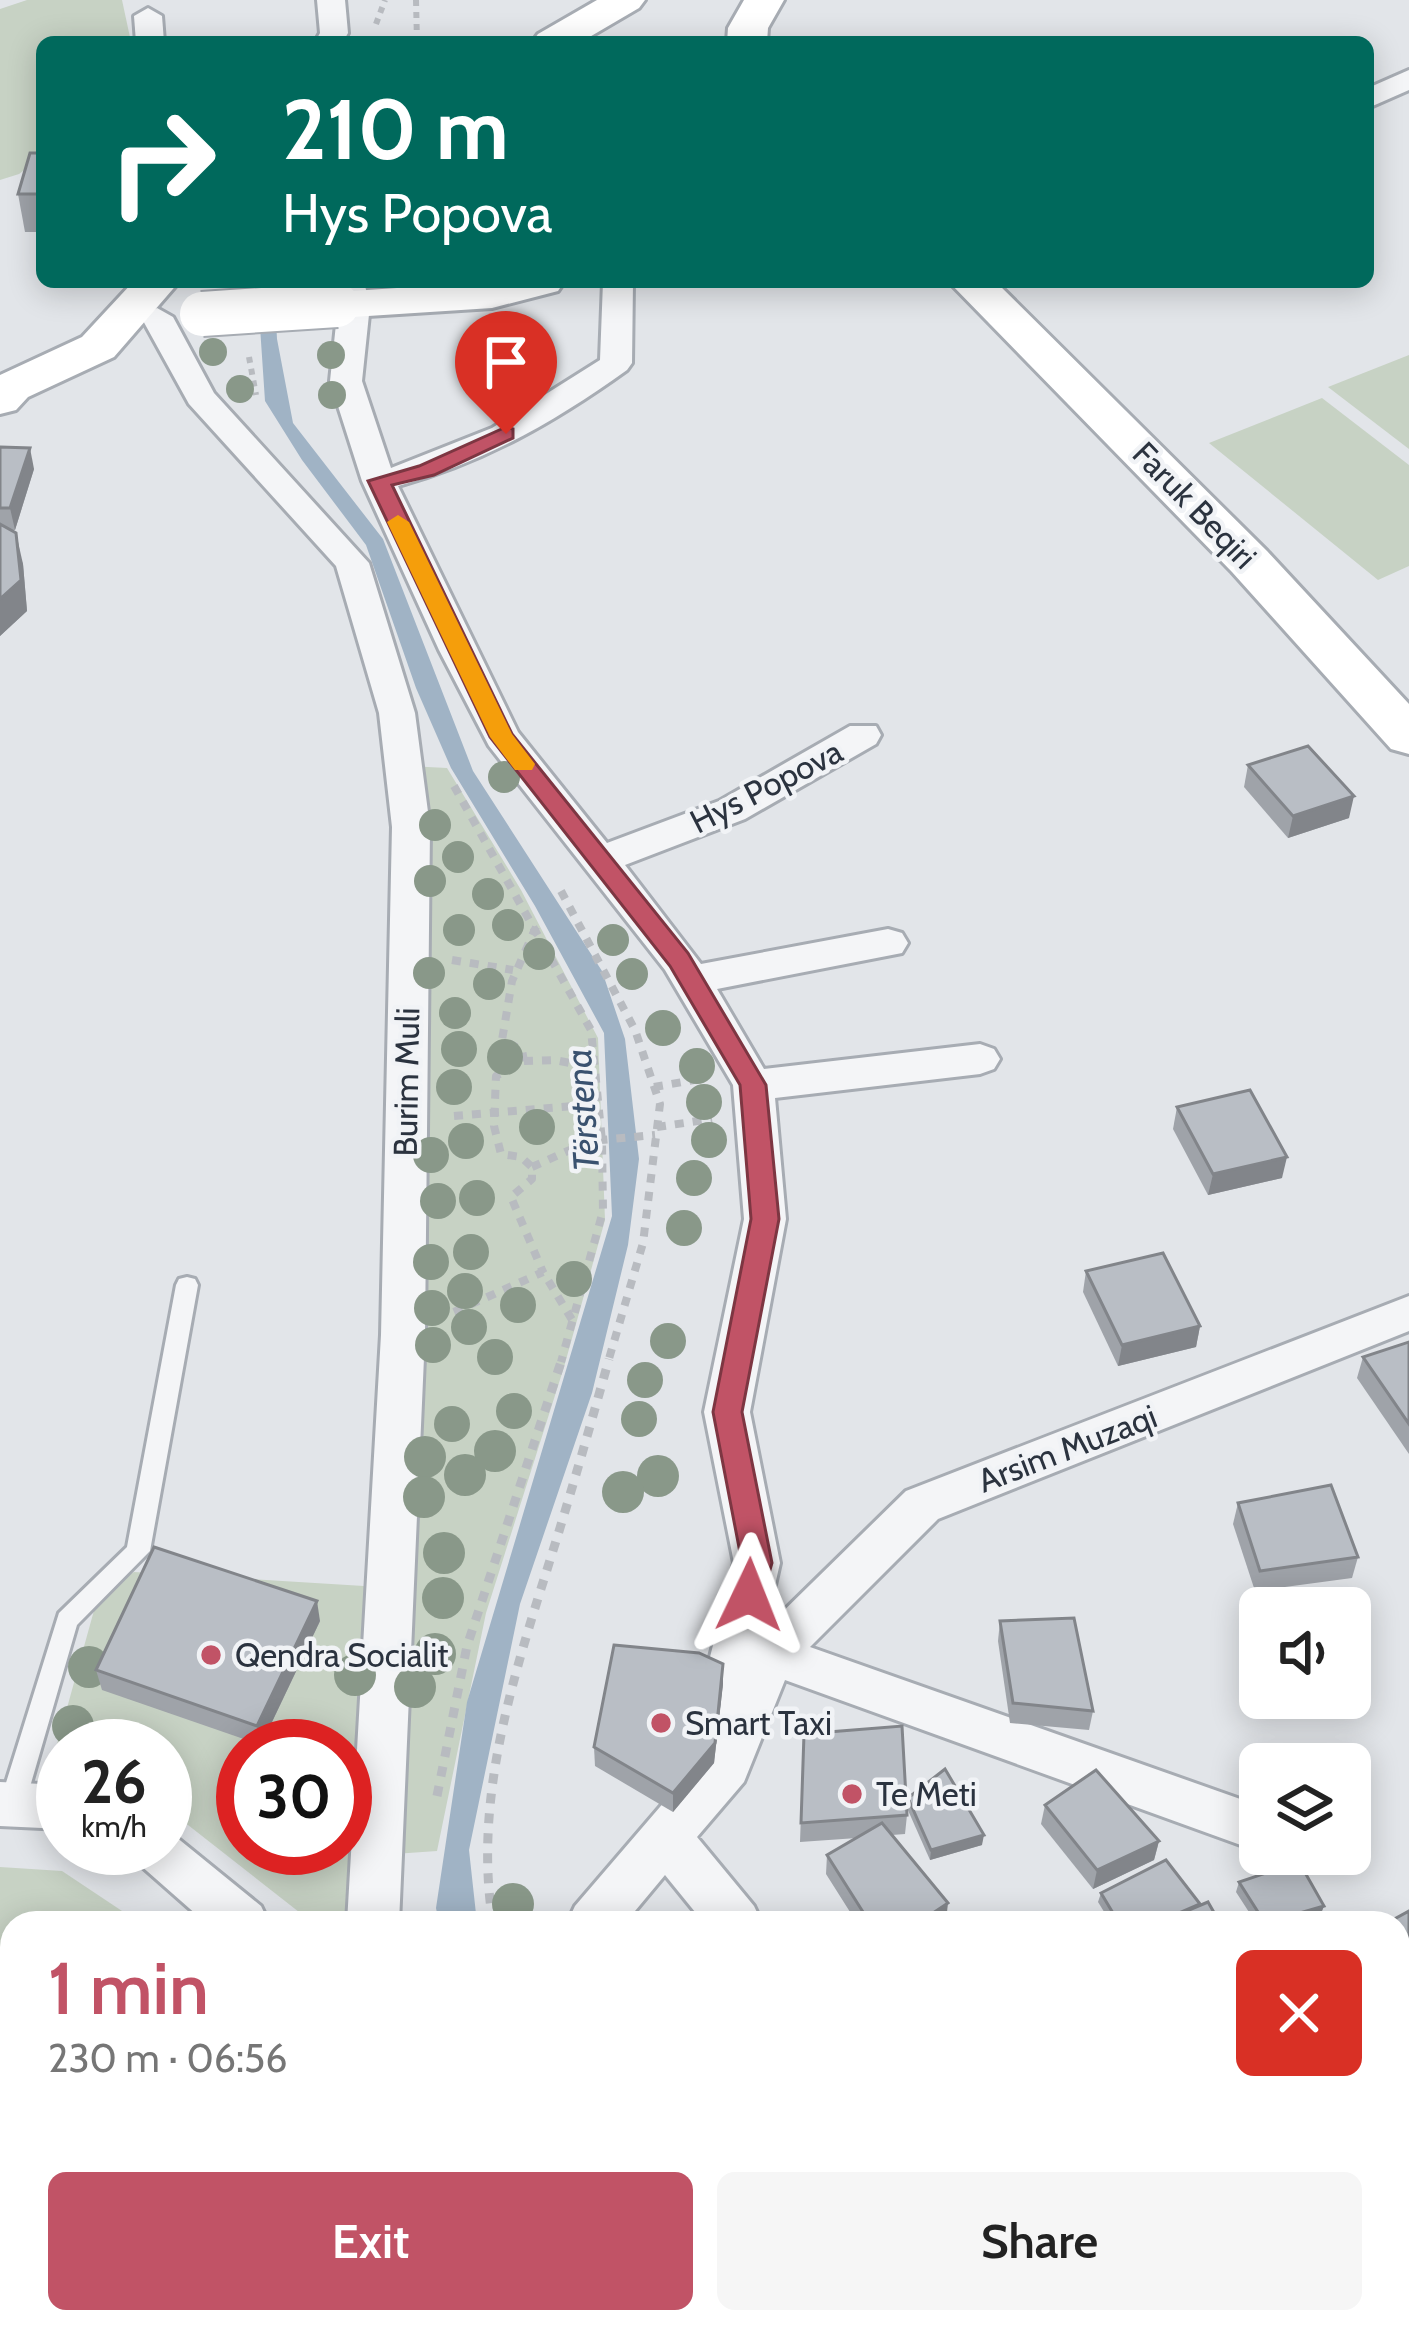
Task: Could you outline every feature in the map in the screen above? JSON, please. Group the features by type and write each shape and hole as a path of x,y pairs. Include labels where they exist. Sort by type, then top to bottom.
{"street":[{"path":"331,0 332,36"},
{"path":"562,36 625,0"},
{"path":"747,36 764,0"},
{"path":"1374,96 1409,79"},
{"path":"0,400 12,387 172,304 492,295 519,288"},
{"path":"379,481 426,470 545,416 616,363 618,288"},
{"name":"Faruk Beqiri","path":"987,288 1338,653 1409,736"},
{"path":"346,297 346,381 379,481 502,737 692,980 753,1085 765,1219 727,1412 757,1563 734,1657 726,1766"},
{"name":"Burim Muli","path":"172,304 200,397 352,563 397,713 411,827 403,1335 374,1911"},
{"name":"Hys Popova","path":"600,860 732,810 863,735"},
{"path":"692,980 888,943"},
{"path":"753,1085 980,1059"},
{"name":"Arsim Muzaqi","path":"603,1911 726,1766 771,1654 922,1505 1409,1313"},
{"path":"771,1654 1239,1821"},
{"path":"6,1804 36,1806"},
{"path":"666,1838 726,1911"},
{"path":"188,1875 229,1911"}],"lane":[{"path":"6,1804 67,1620 138,1551 187,1285"}],"path":[{"path":"416,0 417,36"},
{"path":"248,344 254,392 262,407"},
{"path":"436,1802 467,1646 574,1324 603,1211 602,1136 591,1030 444,769"},
{"path":"492,1911 485,1874 491,1789 527,1622 559,1532 644,1243 650,1135 660,1104 635,1030 555,880"},
{"path":"524,1061 522,1050 502,1040 506,993 536,927"},
{"path":"574,1324 543,1272 511,1197 532,1178 532,1167 521,1157 501,1154 494,1112 496,1076 524,1061 555,1060 595,1068"},
{"path":"494,1112 598,1104"},
{"path":"532,1167 557,1150 602,1136 650,1135"},
{"path":"403,1335 543,1272"}],"green space":[{"path":"27,0 122,0 130,36 36,36 36,161 0,180 0,9"},
{"path":"1409,355 1409,449 1328,387"},
{"path":"1322,398 1409,465 1409,566 1378,580 1209,443"},
{"path":"408,766 447,768 521,890 598,1038 605,1220 486,1613 437,1851 394,1854"},
{"path":"134,1572 380,1587 368,1719 216,1719 216,1847 192,1828 192,1719 64,1719 98,1596"},
{"path":"0,1867 36,1869 36,1875 68,1875 122,1911 0,1911"},
{"path":"252,1875 354,1875 351,1911 298,1911"}],"water":[{"path":"257,288 274,288 277,339 293,423 383,539 473,771 602,971 625,1039 639,1159 628,1245 592,1393 520,1604 469,1850 476,1911 436,1908 467,1702 612,1216 604,1033 535,906 451,768 416,688 366,545 265,401"}],"building":[{"path":"30,153 36,153 36,194 18,194"},
{"path":"0,447 30,448 10,508 0,508"},
{"path":"0,524 16,533 21,580 0,599"},
{"path":"1308,746 1354,796 1293,816 1248,765"},
{"path":"1250,1090 1287,1157 1213,1174 1177,1107"},
{"path":"1163,1253 1200,1326 1122,1345 1086,1271"},
{"path":"1409,1342 1409,1424 1363,1357"},
{"path":"1331,1485 1358,1557 1260,1571 1238,1503"},
{"name":"Qendra Socialit","path":"154,1547 317,1601 260,1719 237,1719 96,1670"},
{"path":"1074,1618 1093,1711 1013,1703 1000,1621"},
{"name":"Smart Taxi","path":"614,1645 699,1653 723,1664 715,1743 673,1793 594,1747"},
{"name":"Te Meti","path":"902,1726 907,1815 801,1823 804,1734"},
{"path":"945,1769 984,1835 931,1850 908,1798"},
{"path":"1096,1770 1159,1841 1097,1870 1045,1805"},
{"path":"882,1823 948,1903 936,1911 862,1911 827,1855"},
{"path":"1166,1860 1200,1904 1184,1911 1112,1911 1101,1893"},
{"path":"1260,1875 1306,1875 1324,1906 1307,1911 1257,1911 1239,1882"},
{"path":"1208,1902 1213,1911 1187,1911"}],"slow traffic":[{"path":"398,522 457,650 502,737 523,764"}],"place":[{"name":"Qendra Socialit","path":"211,1655"},
{"name":"Smart Taxi","path":"661,1723"},
{"name":"Te Meti","path":"852,1794"}],"route":[{"path":"506,434 426,470 379,481 502,737 679,960 753,1085 765,1219 727,1412 757,1563 749,1595"}],"water label":[{"name":"Tërstena","path":"582,1110"}]}
